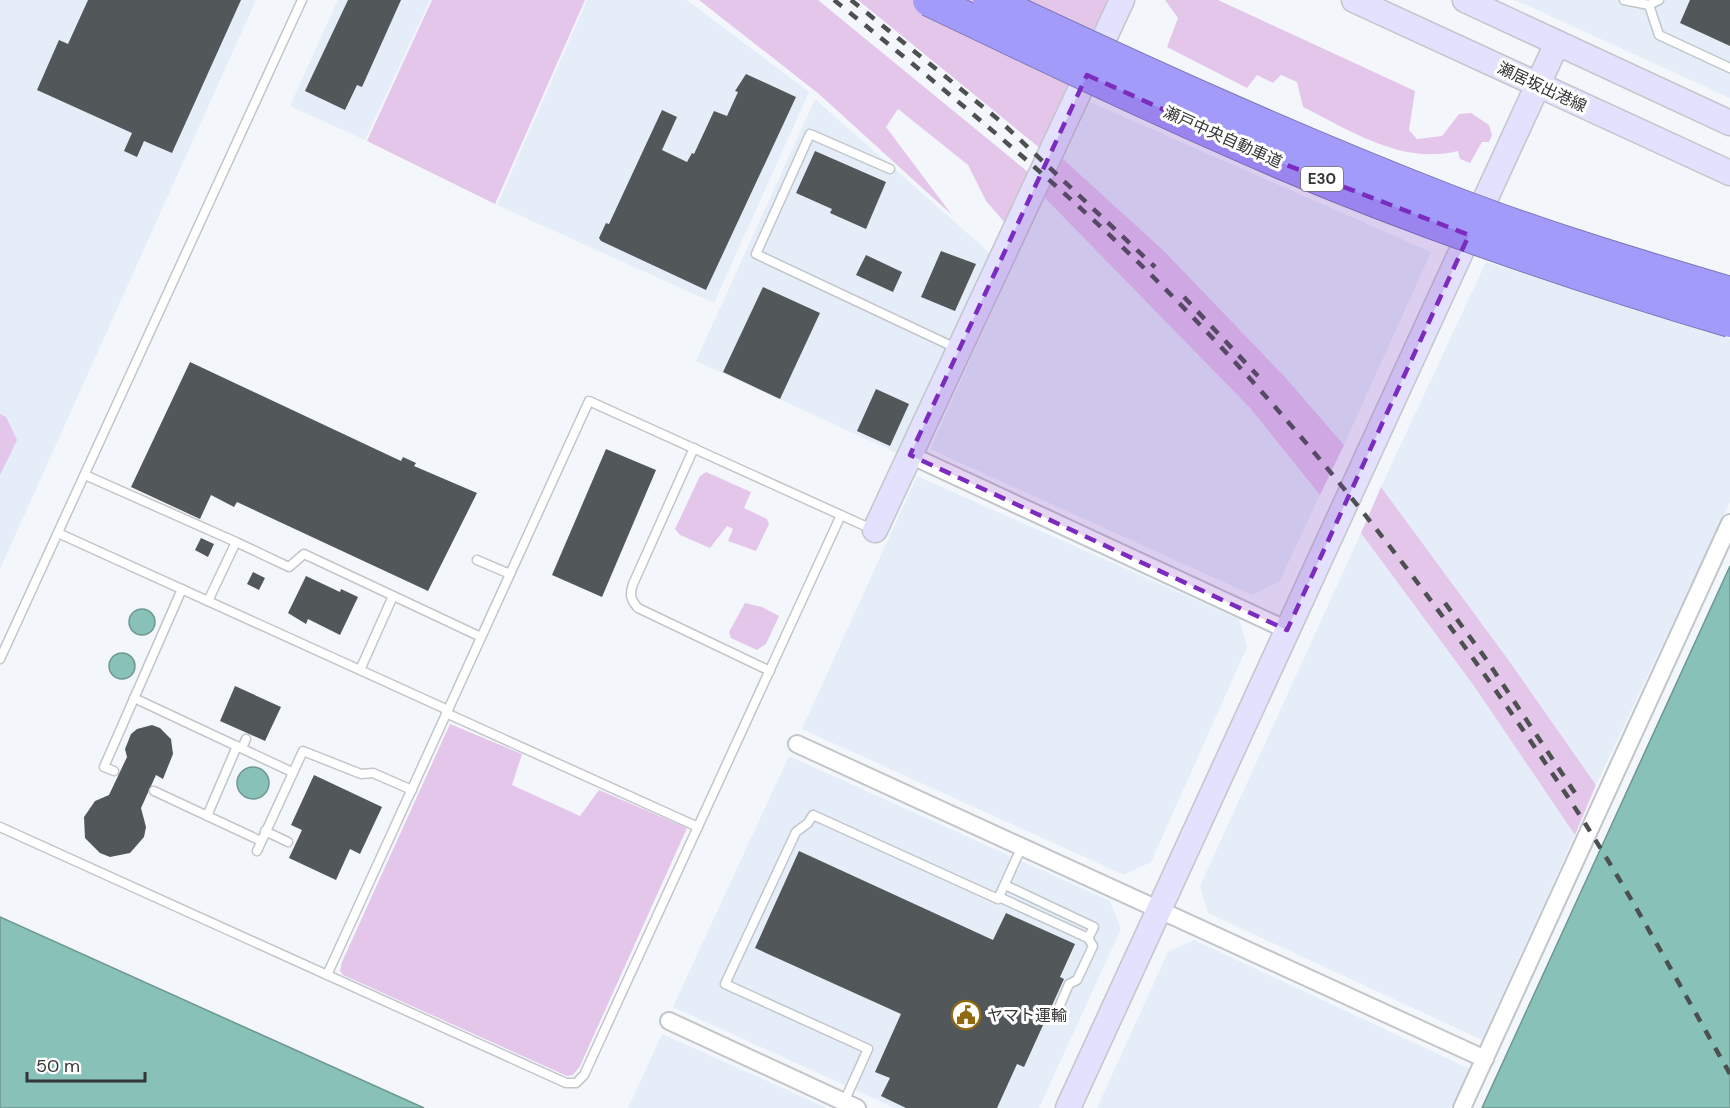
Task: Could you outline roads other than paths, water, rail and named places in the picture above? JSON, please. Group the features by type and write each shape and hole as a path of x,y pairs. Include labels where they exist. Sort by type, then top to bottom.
{"highway":[{"name":"瀬戸中央自動車道","path":"929,0 1123,93 1295,168 1435,223 1589,278 1730,321"},
{"name":"瀬戸中央自動車道","path":"989,0 1283,135 1448,201 1605,256 1730,293"}],"street":[{"path":"875,530 1122,0"},
{"name":"瀬居坂出港線","path":"1354,0 1730,174"},
{"path":"1465,0 1730,123"},
{"path":"1068,1108 1557,43"},
{"path":"910,455 1287,630"},
{"path":"1462,1108 1730,523"},
{"path":"797,744 1485,1059"},
{"path":"669,1021 850,1105"}],"lane":[{"path":"0,659 303,0"},
{"path":"1624,0 1649,5 1659,0"},
{"path":"1649,5 1659,35 1730,68"},
{"path":"890,170 810,134 756,254 959,350"},
{"path":"327,975 589,401 875,530"},
{"path":"694,448 633,584 630,593 632,602 638,608 770,671"},
{"path":"85,475 289,567 304,554 481,637"},
{"path":"0,827 566,1083 576,1083 584,1075 841,515"},
{"path":"58,533 698,827"},
{"path":"208,601 236,542"},
{"path":"477,560 510,574"},
{"path":"114,771 104,767 182,590"},
{"path":"360,670 393,596"},
{"path":"134,698 292,772"},
{"path":"207,816 239,747 246,739"},
{"path":"257,851 303,751 361,774 373,773 411,790"},
{"path":"154,791 261,841"},
{"path":"850,1105 868,1049 725,984 796,832 808,823 813,814 1088,939 1093,946 1077,980 1069,984 1060,1005"},
{"path":"265,831 288,842"},
{"path":"999,897 1022,846"},
{"path":"1005,885 1094,927 1088,939"}],"railway":[{"path":"834,0 990,128 1103,229 1202,327 1320,459 1376,528 1532,743 1620,880 1730,1074"},
{"path":"851,0 999,120 1155,267"},
{"path":"1184,297 1258,376"},
{"path":"1445,603 1486,659 1579,799"}],"place":[{"name":"ヤマト運輸","path":"966,1015"}]}
